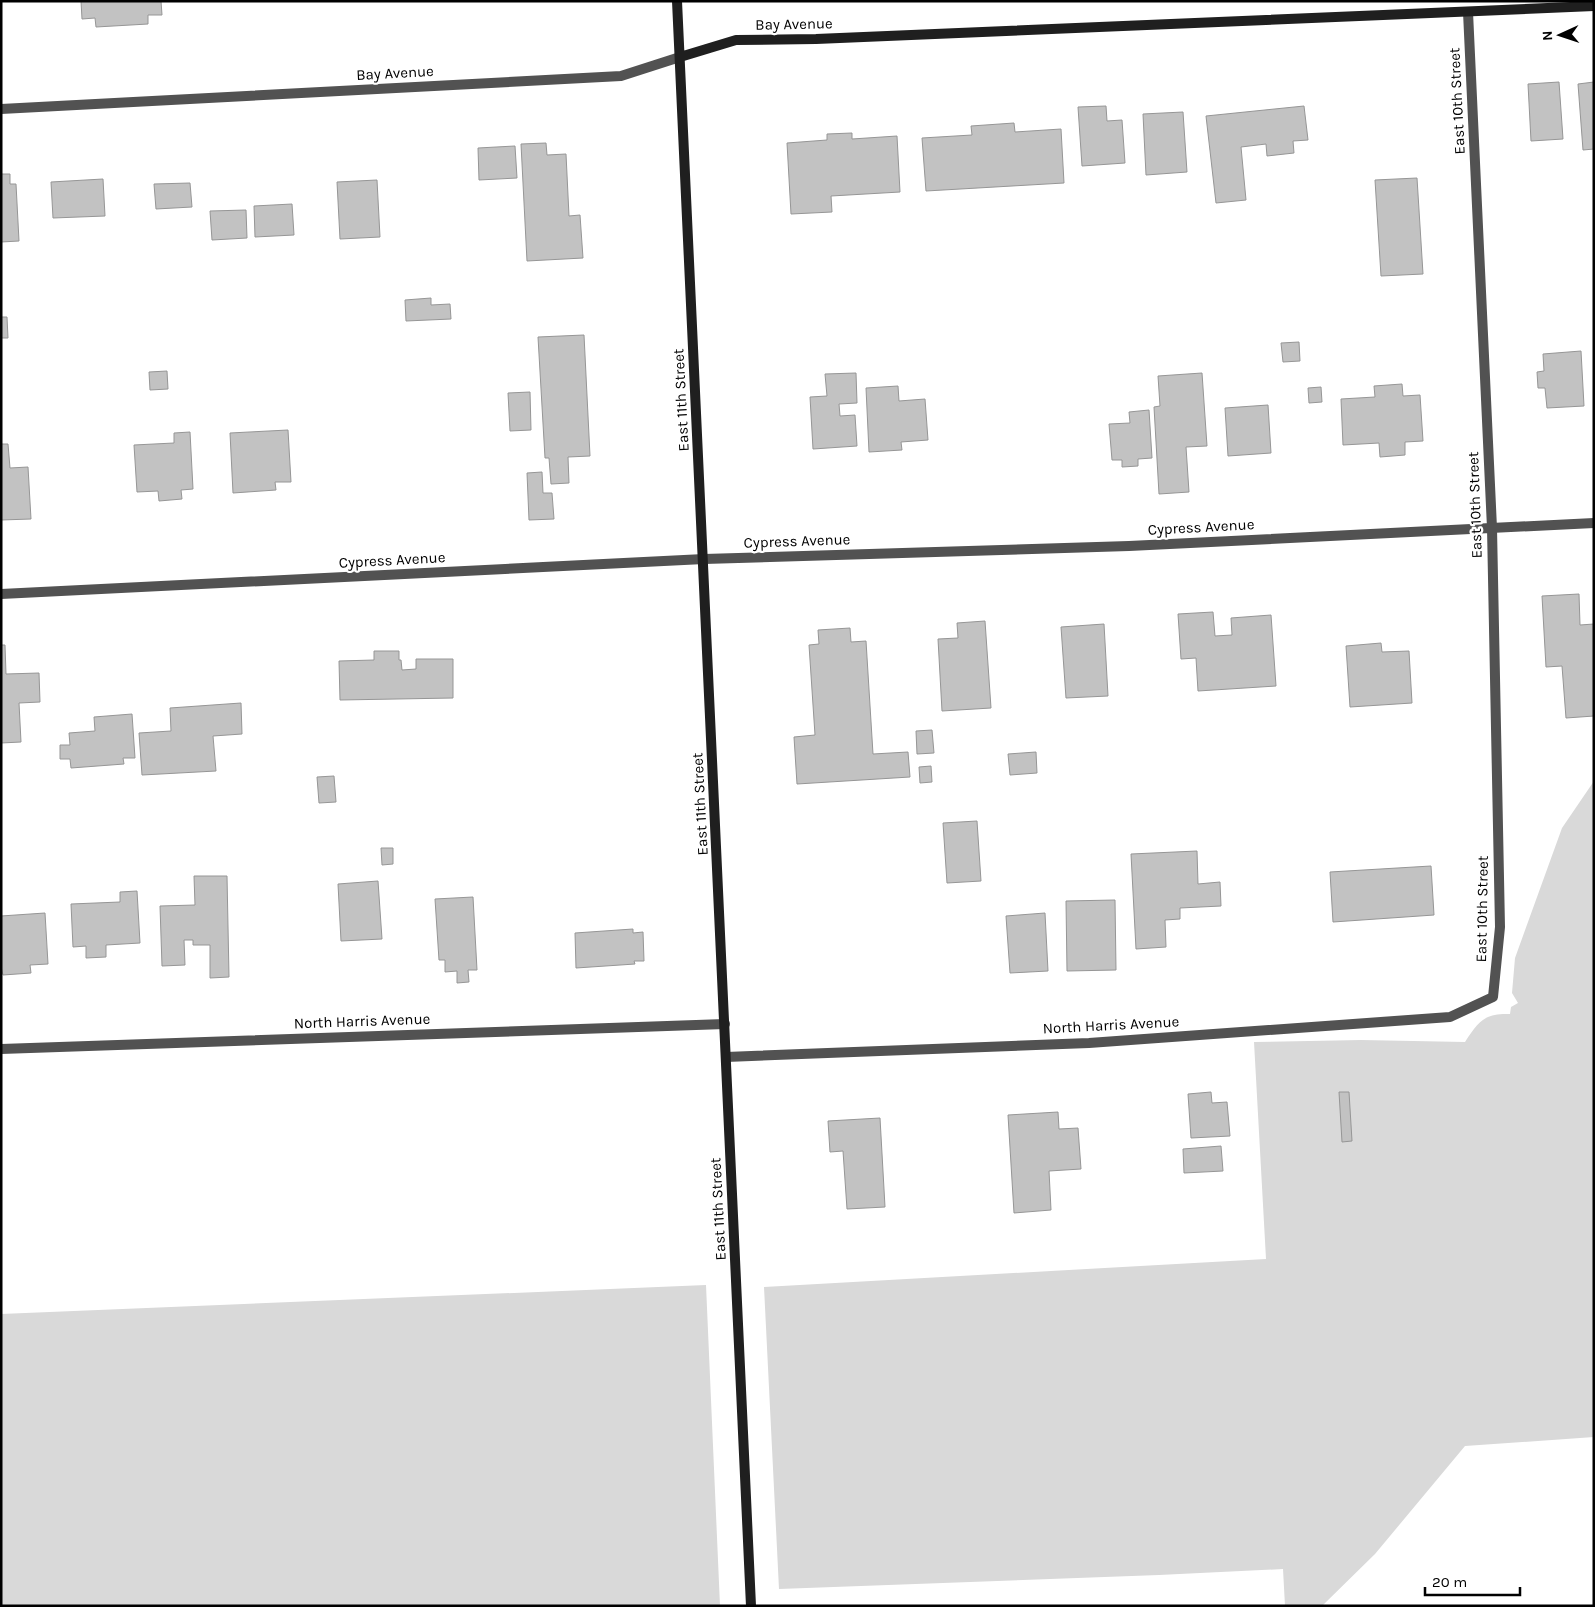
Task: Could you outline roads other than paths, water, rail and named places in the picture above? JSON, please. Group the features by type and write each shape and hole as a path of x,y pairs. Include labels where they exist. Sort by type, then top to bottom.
{"main road":[{"name":"East 11th Street","path":"677,1 751,1606"},
{"name":"Bay Avenue","path":"680,57 736,40 836,38 1594,6"}],"street":[{"name":"East 10th Street","path":"1468,12 1492,528 1500,927 1493,997"},
{"name":"Bay Avenue","path":"1,109 621,76 680,57"},
{"name":"Cypress Avenue","path":"1,594 704,560 1129,546 1594,523"},
{"name":"North Harris Avenue","path":"726,1057 1089,1043 1450,1017 1493,997"},
{"name":"North Harris Avenue","path":"1,1049 725,1024"}]}
